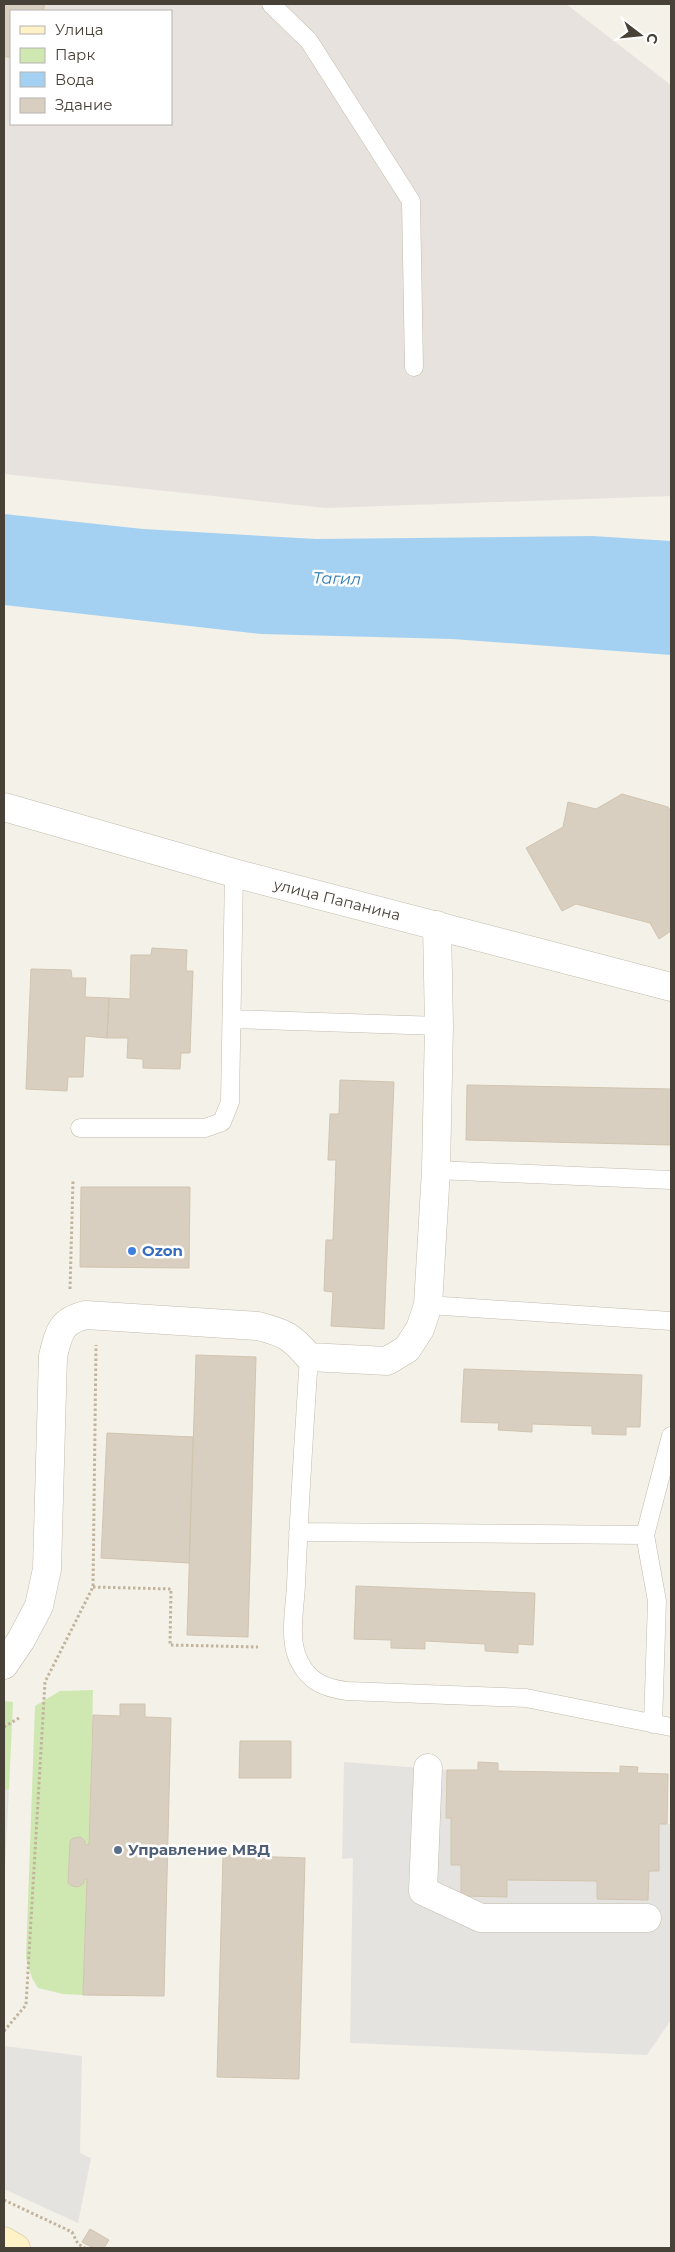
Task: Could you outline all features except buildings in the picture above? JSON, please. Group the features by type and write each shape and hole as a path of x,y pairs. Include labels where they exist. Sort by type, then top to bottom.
{"main road":[{"path":"4,2242 16,2248"}],"street":[{"name":"улица Папанина","path":"4,807 234,873 671,988"},
{"path":"4,1665 21,1640 39,1606 47,1569 53,1356 59,1331 72,1318 86,1315 258,1326 284,1333 296,1342 309,1357 387,1361 407,1349 420,1329 428,1305 436,1170 439,1026 437,925"},
{"path":"428,1768 423,1891 481,1918 647,1918"}],"lane":[{"path":"272,4 309,41 411,201 414,367"},
{"path":"80,1128 205,1128 222,1122 230,1102 234,873"},
{"path":"232,1019 439,1026"},
{"path":"436,1170 671,1180"},
{"path":"428,1305 671,1321"},
{"path":"309,1357 298,1532 294,1638 298,1659 309,1678 325,1688 347,1692 526,1698 671,1727"},
{"path":"653,1724 657,1601 645,1535 671,1436"},
{"path":"298,1532 645,1535"}],"path":[{"path":"94,1587 171,1589 170,1645 258,1647"},
{"path":"4,1727 19,1718"},
{"path":"4,2200 72,2232 78,2244 85,2248"}],"shaded area":[{"path":"4,4 566,4 671,85 671,496 326,508 4,474"},
{"path":"344,1762 447,1770 446,1818 451,1818 451,1864 461,1865 461,1896 506,1897 507,1880 597,1881 597,1899 648,1900 649,1871 659,1871 659,1824 671,1824 671,2020 647,2055 350,2043 353,1858 342,1859"},
{"path":"9,1789 4,1885 4,1791"},
{"path":"4,2046 82,2056 80,2153 91,2158 78,2223 4,2189"}],"green space":[{"path":"93,1690 89,1845 85,1845 85,1841 81,1837 73,1838 70,1841 68,1880 70,1885 78,1887 84,1883 84,1879 87,1879 83,1995 63,1994 38,1988 32,1978 26,1958 35,1706 60,1691"},
{"path":"4,1701 13,1702 9,1789 4,1791"}],"water":[{"name":"Тагил","path":"4,514 143,529 316,539 592,536 671,541 671,655 452,639 261,634 4,605"}],"place":[{"name":"Ozon","path":"132,1251"},
{"name":"Управление МВД","path":"118,1850"}]}
